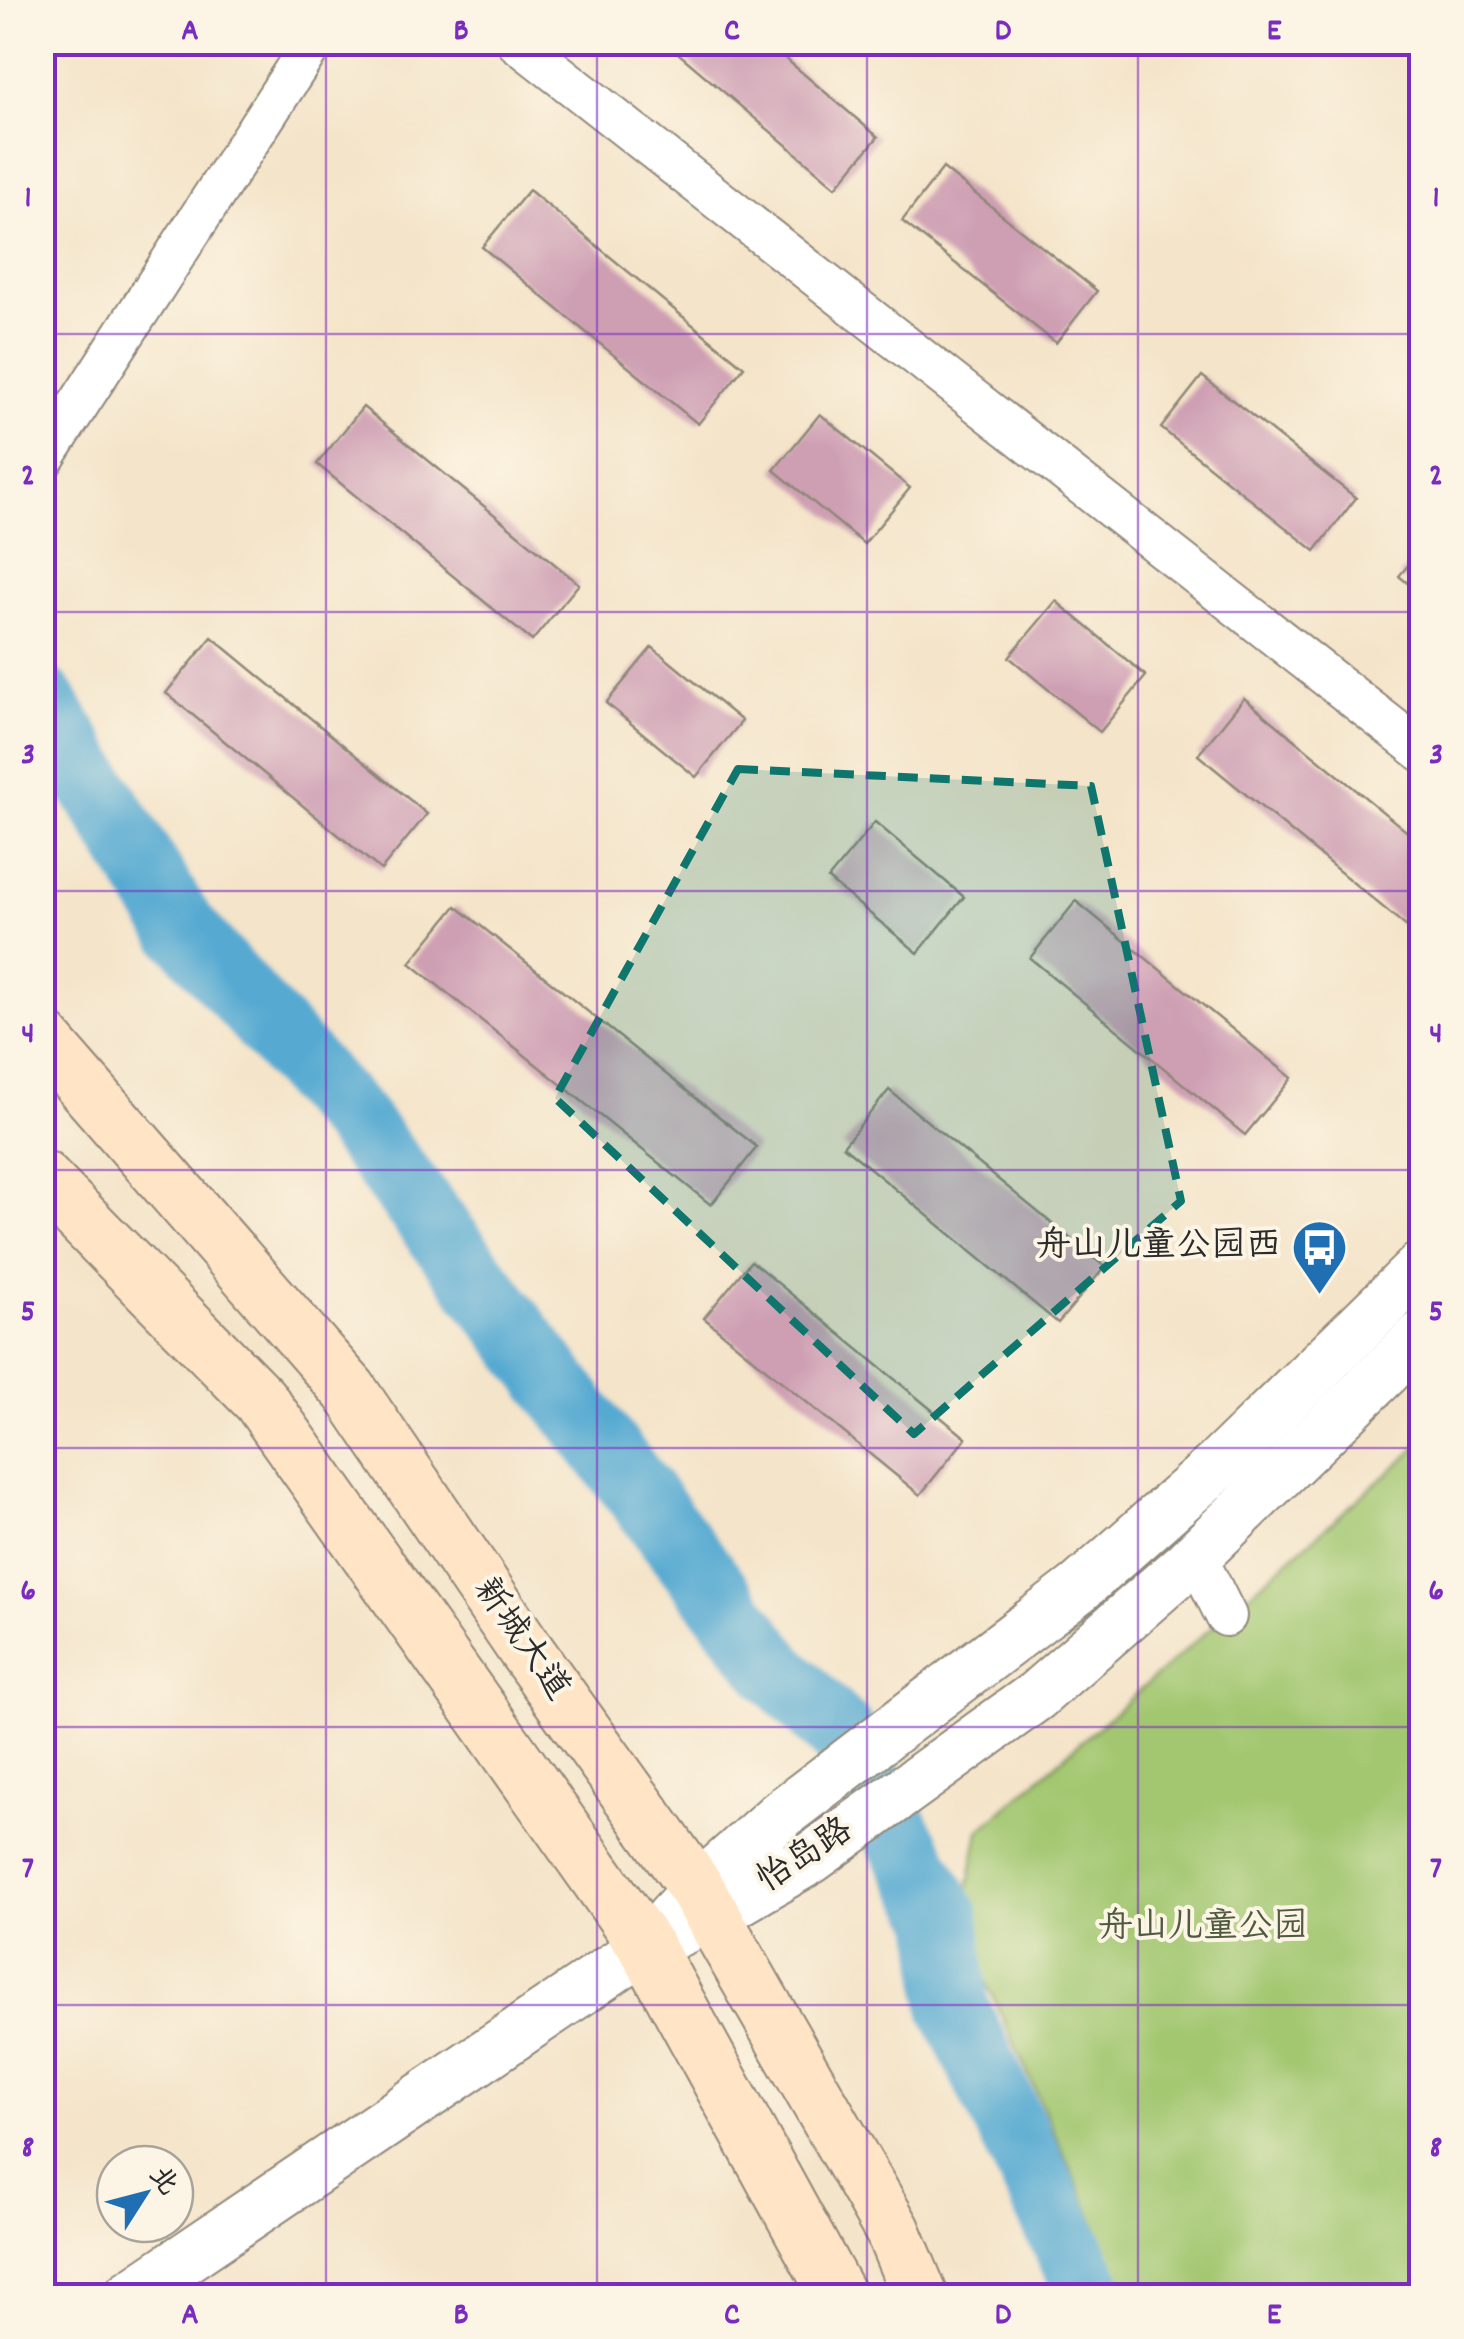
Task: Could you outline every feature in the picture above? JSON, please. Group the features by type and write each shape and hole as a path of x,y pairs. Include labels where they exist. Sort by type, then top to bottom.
{"main road":[{"name":"新城大道","path":"42,1038 349,1390 525,1650 705,1902 892,2232 920,2296"},
{"path":"42,1178 260,1400 646,1946 838,2296"}],"street":[{"path":"42,461 312,42"},
{"path":"517,42 1422,751"},
{"path":"705,1902 778,1816 1080,1588 1415,1285"},
{"name":"怡岛路","path":"128,2296 646,1946 705,1902 810,1859 1036,1696 1196,1556 1422,1336"},
{"path":"1196,1556 1226,1616"}],"highlighted area":[{"path":"738,769 1091,786 1181,1201 914,1434 555,1098"}],"green space":[{"name":"舟山儿童公园","path":"1421,1444 1421,2296 1128,2296 961,1926 979,1831"}],"building":[{"path":"665,42 766,42 878,137 836,187"},
{"path":"943,168 1097,291 1056,343 902,221"},
{"path":"529,190 744,367 698,424 482,247"},
{"path":"1202,376 1356,498 1315,551 1161,428"},
{"path":"363,407 579,584 532,641 317,464"},
{"path":"820,414 910,488 864,544 774,470"},
{"path":"1422,549 1422,595 1399,576"},
{"path":"1056,601 1146,676 1100,732 1009,657"},
{"path":"212,637 427,814 381,870 166,693"},
{"path":"652,647 742,721 696,777 606,703"},
{"path":"1244,698 1422,844 1422,921 1413,932 1198,755"},
{"path":"875,822 964,897 918,953 828,879"},
{"path":"1076,901 1292,1078 1245,1135 1030,958"},
{"path":"456,906 757,1147 711,1205 410,963"},
{"path":"889,1090 1105,1267 1058,1323 843,1146"},
{"path":"751,1261 966,1438 920,1495 704,1318"}],"waterway":[{"path":"42,701 181,927 354,1121 775,1670 842,1735 945,1917 954,2007 1092,2296"}],"place":[{"name":"舟山儿童公园西","path":"1320,1297"}]}
